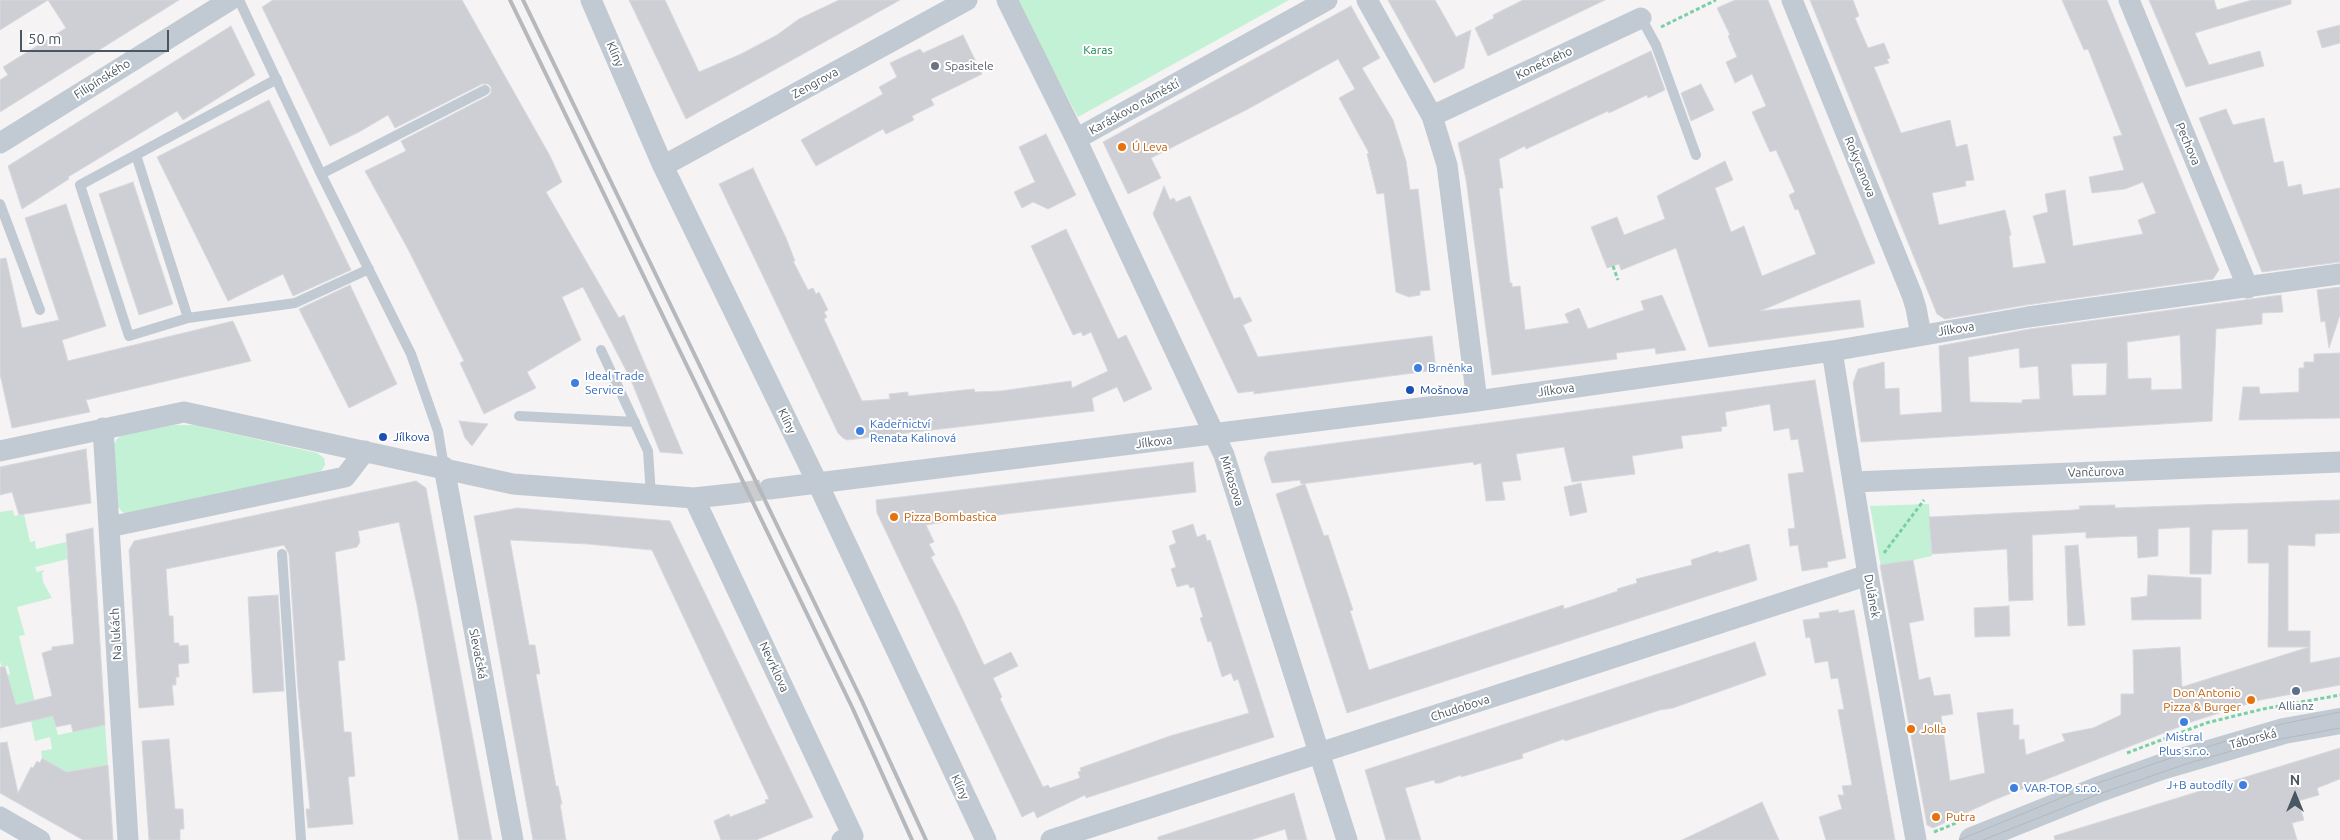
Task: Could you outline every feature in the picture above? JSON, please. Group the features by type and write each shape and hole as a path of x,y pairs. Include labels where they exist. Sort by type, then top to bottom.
{"street":[{"name":"Filipínského","path":"0,143 230,0"},
{"name":"Klíny","path":"591,0 663,166 818,484 986,840"},
{"name":"Zengrova","path":"663,166 967,0"},
{"name":"Karáskovo náměstí","path":"1007,0 1076,139 1327,0"},
{"path":"1367,0 1432,116 1447,165 1477,401"},
{"name":"Rokycanova","path":"1792,0 1912,295 1920,335"},
{"name":"Pechova","path":"2129,0 2248,288"},
{"name":"Konečného","path":"1432,116 1645,25"},
{"name":"Mrkosova","path":"1076,139 1204,415 1216,435 1347,840"},
{"name":"Jílkova","path":"769,489 1216,435 1239,430 1477,401 1832,351 2028,318 2340,274"},
{"name":"Dulánek","path":"1832,351 1868,575 1916,840"},
{"path":"0,451 184,412 513,484 694,498 740,493"},
{"name":"Na lukách","path":"103,428 128,840"},
{"path":"109,527 345,477 365,451"},
{"name":"Vančurova","path":"1853,482 2340,462"},
{"name":"Slevačská","path":"444,468 513,840"},
{"name":"Nevrklova","path":"694,498 848,838"},
{"name":"Chudobova","path":"1052,840 1868,575"},
{"name":"Táborská","path":"1972,840 2160,767 2284,731 2340,721"},
{"path":"0,817 40,840"}],"lane":[{"path":"239,0 321,174 411,354 438,431 444,468"},
{"path":"1645,25 1696,154"},
{"path":"276,78 80,185 129,336 188,318 295,303 369,269"},
{"path":"321,174 485,90"},
{"path":"136,154 188,318"},
{"path":"0,204 40,310"},
{"path":"601,350 648,451 651,495"},
{"path":"519,416 635,422"},
{"path":"282,554 301,840"}],"path":[{"path":"1645,25 1716,0"},
{"path":"1613,266 1618,280"},
{"path":"1883,554 1925,500"}],"green space":[{"name":"Karas","path":"1016,0 1289,0 1078,117"},
{"path":"173,425 195,425 317,453 324,458 325,465 319,475 129,514 122,512 117,505 113,446 117,439 122,435"},
{"path":"1929,504 1932,556 1881,567 1870,506"},
{"path":"13,510 14,516 24,514 30,542 35,541 36,549 66,542 68,559 35,567 37,572 45,570 42,573 43,582 52,598 17,607 25,635 19,636 39,719 53,716 58,735 105,725 108,765 58,773 52,770 54,765 42,758 41,751 52,749 50,737 35,741 31,721 20,723 0,677 10,674 8,666 2,667 0,662 0,512"}],"building":[{"path":"0,0 48,0 0,30"},
{"path":"48,0 179,0 0,112 0,80 8,75 3,67 66,28"},
{"path":"273,0 462,0 550,156 562,182 546,192 619,318 624,315 683,454 660,452 631,380 583,287 562,297 581,340 527,372 536,388 484,414 460,363 464,361 409,251 365,171 406,151 401,141 488,96 491,93 491,87 488,84 482,84 395,128 388,115 330,146 262,7"},
{"path":"629,0 665,0 699,72 741,54 777,35 799,19 839,0 900,0 686,119"},
{"path":"1388,0 1435,0 1456,37 1471,30 1464,68 1434,83"},
{"path":"1523,0 1605,0 1488,56 1475,28 1494,18 1493,15"},
{"path":"1735,0 1768,0 1875,263 1760,311 1860,300 1864,327 1709,347 1676,248 1621,270 1619,264 1607,268 1591,227 1617,217 1624,235 1665,219 1657,196 1725,161 1733,180 1715,188 1731,232 1744,226 1762,276 1816,254 1798,209 1795,210 1789,195 1795,192 1776,150 1770,152 1752,112 1766,106 1752,74 1735,83 1726,62 1737,57 1728,36 1730,35 1717,8"},
{"path":"1810,0 1853,0 1859,16 1855,18 1868,48 1884,43 1890,58 1887,59 1889,63 1874,67 1901,133 1950,120 1956,147 1967,144 1974,180 1965,181 1966,186 1932,193 1939,225 2005,210 2011,235 2009,236 2013,268 2046,263 2033,216 2048,212 2045,194 2065,190 2073,246 2143,234 2138,220 2156,213 2143,182 2125,189 2092,193 2089,177 2124,170 2113,137 2122,135 2088,49 2084,50 2062,0 2107,0 2219,270 2213,279 2026,305 1945,319 1937,314"},
{"path":"2149,0 2214,0 2217,10 2252,0 2291,0 2291,4 2195,33 2209,65 2260,51 2264,66 2186,87"},
{"path":"1351,6 1380,58 1362,68 1393,120 1406,161 1410,190 1418,189 1430,290 1420,291 1420,295 1409,297 1396,292 1384,193 1377,194 1367,154 1369,153 1339,98 1355,89 1338,59 1248,109 1151,158 1161,178 1128,194 1103,142"},
{"path":"2340,25 2340,43 2322,48 2317,31"},
{"path":"231,26 255,75 183,120 177,111 68,177 69,179 22,209 8,166"},
{"path":"963,35 982,74 931,99 934,105 912,116 914,120 886,134 883,129 816,166 801,140 883,94 879,87 897,77 890,63 920,49 923,53"},
{"path":"1651,51 1665,90 1648,98 1647,95 1609,113 1608,111 1526,149 1525,146 1499,159 1503,188 1499,188 1510,283 1512,283 1512,287 1520,286 1525,330 1569,323 1565,314 1579,308 1588,329 1644,310 1641,301 1662,295 1686,350 1656,354 1655,348 1616,353 1617,359 1492,375 1466,179 1458,143"},
{"path":"1701,84 1714,110 1691,121 1681,93"},
{"path":"269,100 351,270 293,296 283,274 228,301 157,157"},
{"path":"2226,109 2233,125 2264,118 2274,163 2283,161 2288,187 2301,184 2303,195 2340,188 2340,262 2262,272 2199,118"},
{"path":"1046,134 1076,195 1048,209 1033,202 1022,208 1014,192 1035,182 1019,147"},
{"path":"753,168 786,238 795,261 793,261 808,290 813,288 816,294 819,292 828,310 824,312 827,317 824,319 862,401 890,399 889,394 908,392 908,396 974,389 975,392 1001,391 1071,381 1072,388 1108,371 1091,332 1083,336 1081,332 1073,335 1031,246 1066,229 1118,339 1126,335 1152,389 1124,402 1117,387 1092,398 1094,411 847,440 843,438 838,433 719,184"},
{"path":"133,182 173,304 139,315 99,194"},
{"path":"1164,186 1170,200 1174,198 1176,202 1190,196 1234,299 1240,297 1252,321 1243,325 1258,357 1432,336 1436,370 1254,394 1254,391 1238,393 1153,214"},
{"path":"66,204 106,326 62,340 68,361 233,321 251,361 86,400 90,412 12,428 0,374 0,259 6,258 22,328 59,320 25,218"},
{"path":"350,285 397,384 349,408 299,309"},
{"path":"2340,287 2340,315 2329,348 2325,321 2321,322 2317,290"},
{"path":"2281,295 2283,312 2262,313 2262,324 2216,329 2212,421 1861,442 1853,383 1858,369 1884,362 1885,389 1899,388 1900,415 1942,412 1939,346 2030,329","holes":["2180,335 2182,389 2151,390 2151,378 2128,379 2127,342","2019,348 2020,368 2038,366 2040,399 2022,400 2022,403 1970,402 1968,357","2107,363 2106,395 2073,396 2071,364"]},
{"path":"2340,353 2340,418 2239,420 2243,387 2259,387 2260,394 2299,392 2299,368 2304,368 2304,362 2314,362 2314,354"},
{"path":"1815,380 1846,558 1827,562 1828,567 1802,571 1798,545 1790,546 1788,529 1795,528 1788,474 1804,472 1798,439 1791,440 1789,428 1774,431 1770,404 1725,412 1727,426 1721,427 1722,431 1681,436 1683,448 1632,456 1635,474 1572,482 1564,447 1516,454 1521,480 1502,482 1505,500 1486,501 1481,463 1474,465 1473,462 1301,484 1300,480 1272,483 1264,458 1268,452"},
{"path":"459,421 488,424 472,446 465,438"},
{"path":"86,449 91,503 19,515 12,492 0,495 0,467"},
{"path":"1193,462 1196,492 962,519 926,525 934,542 929,544 935,555 931,557 984,665 1011,652 1018,666 993,678 1002,697 1000,699 1043,787 1048,785 1050,788 1080,778 1078,772 1081,771 1080,768 1170,736 1249,713 1238,679 1234,681 1231,673 1222,677 1211,641 1208,642 1200,618 1203,617 1194,587 1190,588 1188,584 1177,587 1171,569 1176,567 1169,546 1176,543 1172,531 1193,524 1197,537 1205,534 1207,541 1210,540 1274,737 1086,798 1085,795 1037,818 1034,811 1022,817 877,513 876,500"},
{"path":"416,481 426,488 492,840 459,840 417,605 399,522 358,531 360,542 357,547 335,552 345,660 338,661 344,732 351,732 355,776 348,777 353,824 308,828 306,809 310,809 298,690 289,554 284,545 166,569 169,616 173,616 174,643 179,643 179,646 188,645 189,663 178,664 179,677 176,677 176,685 172,685 174,705 139,708 129,550 134,541"},
{"path":"1581,483 1587,512 1570,516 1564,487"},
{"path":"1305,484 1324,536 1328,535 1353,610 1350,611 1369,670 1563,605 1564,609 1618,591 1617,589 1637,583 1636,579 1692,565 1691,560 1718,551 1719,553 1749,544 1757,580 1347,713 1276,494"},
{"path":"2340,500 2340,533 2315,534 2315,546 2288,545 2288,631 2310,631 2310,663 2340,657 2340,685 2260,700 2194,721 1994,800 1933,828 1927,825 1880,565 1913,560 1924,620 1909,623 1919,680 1930,677 1934,696 1950,694 1953,714 1941,716 1950,781 1985,773 1977,713 2013,709 2013,725 2019,725 2019,740 2024,739 2026,755 2065,741 2062,734 2093,728 2121,715 2121,694 2134,694 2133,650 2180,647 2182,687 2309,647 2268,647 2269,563 2248,563 2248,529 2212,530 2211,574 2190,574 2190,527 2158,529 2158,556 2138,558 2137,536 2086,538 2086,532 2032,535 2033,600 2009,601 2007,549 1932,554 1929,517 2074,510 2080,509 2079,506 2115,505 2115,508"},
{"path":"517,508 670,521 813,817 756,840 721,840 714,821 729,814 730,817 766,803 765,800 769,799 652,550 510,540 529,645 535,645 540,674 536,674 556,786 558,786 562,804 560,804 566,840 533,840 474,516"},
{"path":"93,528 105,725 73,732 71,724 56,727 53,716 0,728 0,667 5,667 16,705 52,696 42,653 52,650 52,647 74,644 66,534"},
{"path":"2078,545 2085,625 2068,626 2065,546"},
{"path":"2148,575 2201,578 2201,619 2132,620 2131,598 2147,596"},
{"path":"278,595 284,691 253,693 248,597"},
{"path":"2009,606 2010,636 1975,637 1974,608"},
{"path":"1838,610 1839,613 1854,610 1895,840 1826,840 1819,817 1842,809 1838,795 1844,795 1842,786 1852,785 1838,710 1844,709 1838,678 1831,679 1828,661 1815,663 1810,637 1806,638 1803,620 1820,618 1819,613"},
{"path":"1755,642 1766,675 1673,708 1660,710 1565,741 1564,739 1522,754 1523,758 1461,777 1461,775 1440,783 1435,783 1434,780 1405,788 1421,840 1386,840 1365,770"},
{"path":"169,739 175,809 183,809 184,829 180,829 180,840 149,840 142,741"},
{"path":"7,742 18,793 31,767 33,768 37,761 40,763 42,758 66,772 108,765 113,840 83,840 0,793 0,743"},
{"path":"2340,748 2340,779 2317,788 2319,795 2298,801 2304,820 2292,823 2297,840 2055,840 2054,836"},
{"path":"1294,793 1307,840 1288,840 1285,829 1251,840 1158,840 1158,837"},
{"path":"1762,802 1779,840 1682,840"}],"tunnel":[{"path":"740,493 769,489"}],"tram line":[{"path":"1959,840 2095,784 2171,758 2282,724 2340,712"},
{"path":"1983,840 2096,795 2189,763 2260,743 2340,728"}],"railway":[{"path":"510,0 852,707 912,840"},
{"path":"523,0 862,701 926,840"}],"place":[{"name":"Spasitele","path":"935,66"},
{"name":"Ú Leva","path":"1122,147"},
{"name":"Brněnka","path":"1418,368"},
{"name":"Ideal Trade Service","path":"575,383"},
{"name":"Mošnova","path":"1410,390"},
{"name":"Kadeřnictví Renata Kalinová","path":"860,431"},
{"name":"Jílkova","path":"383,437"},
{"name":"Pizza Bombastica","path":"894,517"},
{"name":"Allianz","path":"2296,691"},
{"name":"Don Antonio Pizza & Burger","path":"2251,700"},
{"name":"Mistral Plus s.r.o.","path":"2184,722"},
{"name":"Jolla","path":"1911,729"},
{"name":"J+B autodíly","path":"2243,785"},
{"name":"VAR-TOP s.r.o.","path":"2014,788"},
{"name":"Putra","path":"1936,817"}]}
